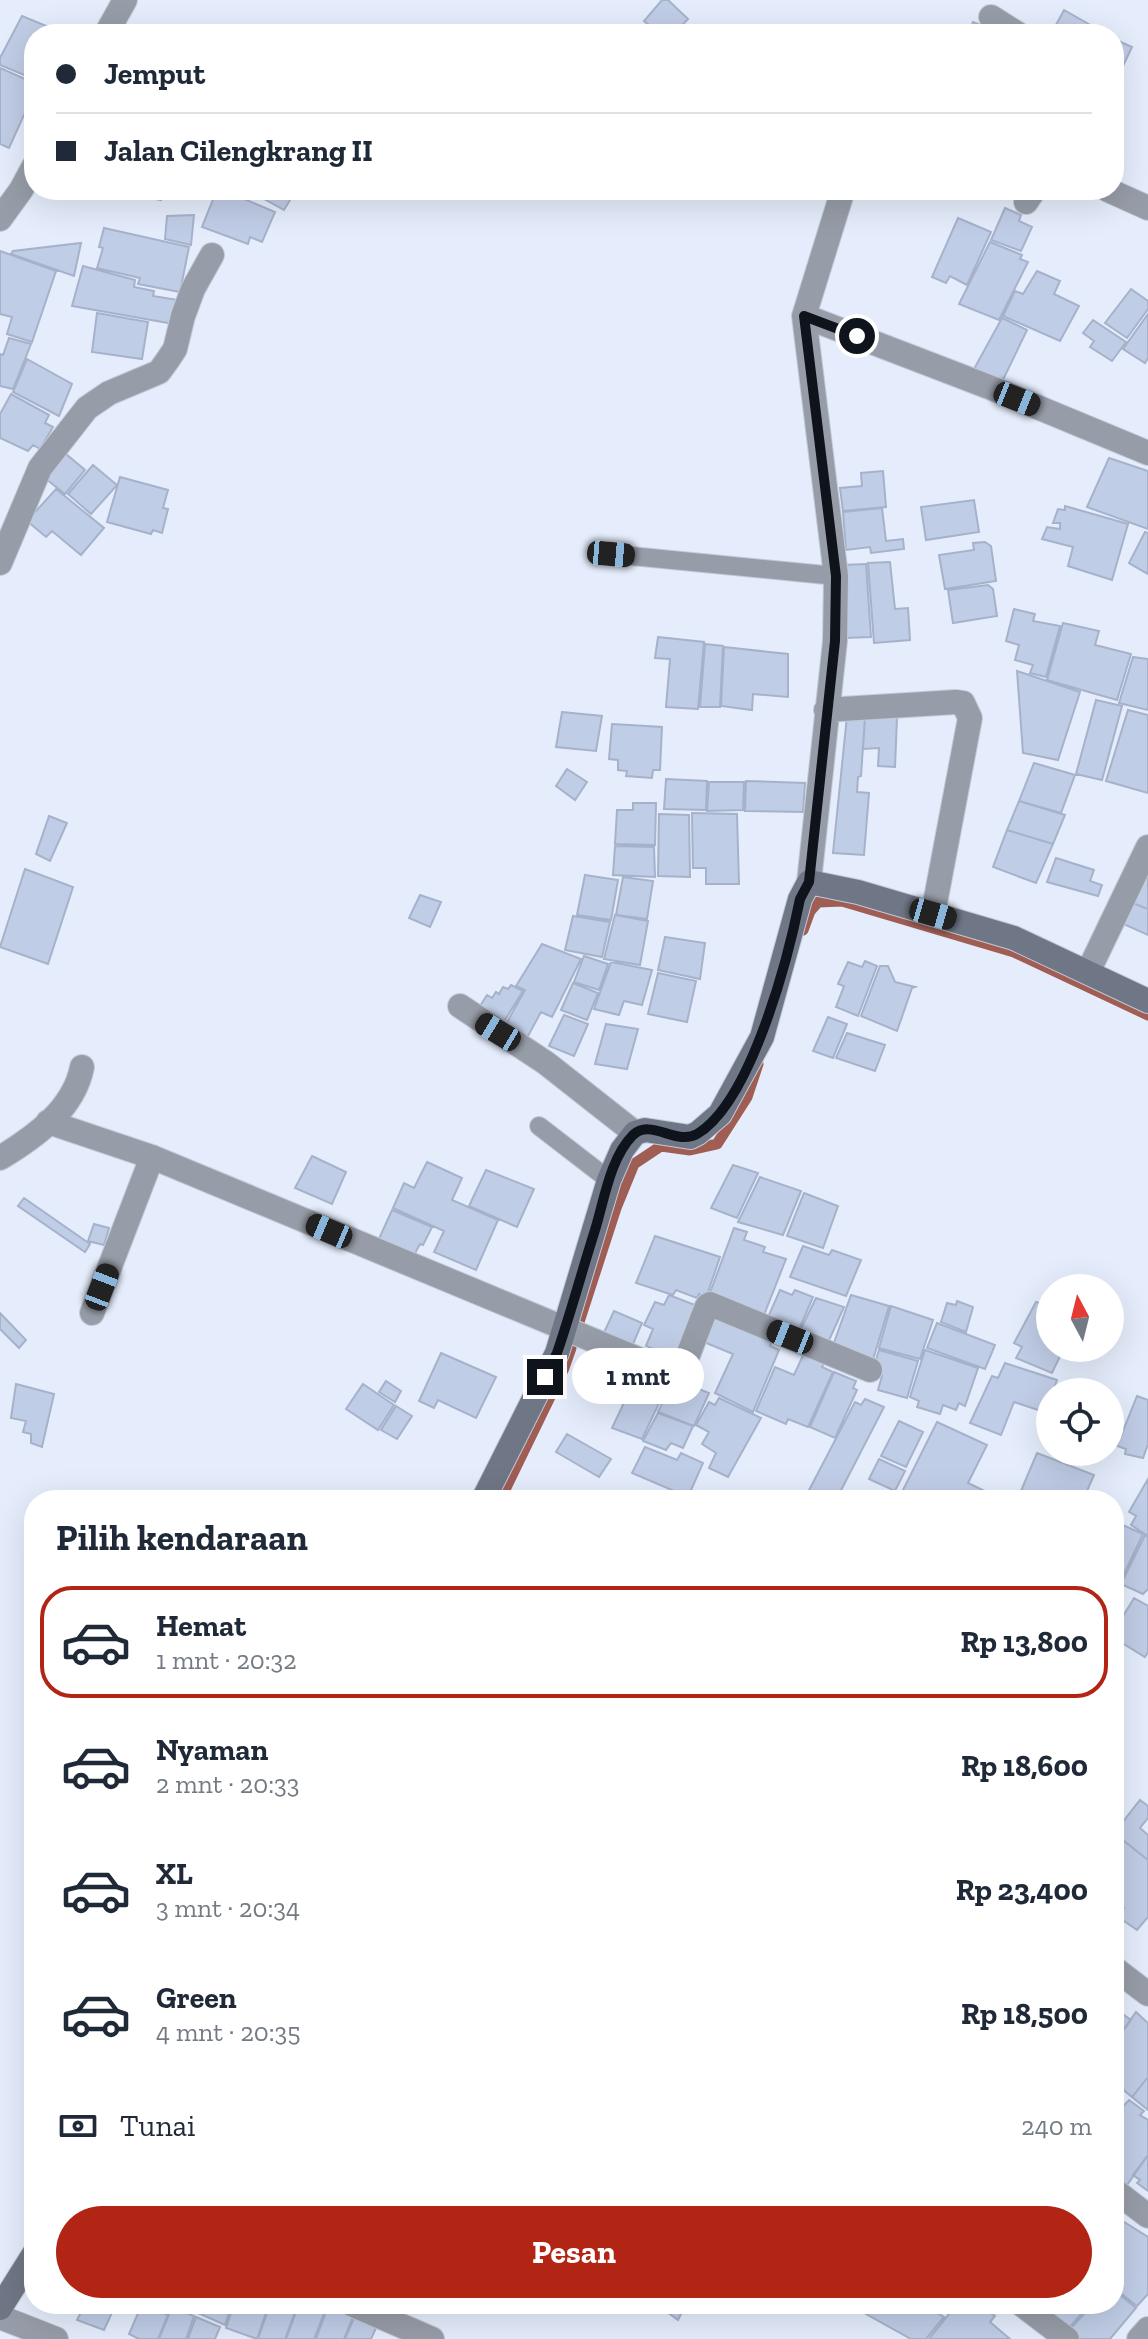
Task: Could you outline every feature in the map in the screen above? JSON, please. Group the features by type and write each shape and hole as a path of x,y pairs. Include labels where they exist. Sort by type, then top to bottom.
{"street":[{"path":"112,24 125,0"},
{"path":"991,17 1002,24"},
{"path":"0,219 24,184"},
{"path":"1124,197 1148,208"},
{"path":"488,1490 557,1353 609,1180 622,1150 635,1133 650,1129 672,1136 690,1137 720,1114 762,1037 800,899 809,882 835,641 836,576 804,316 840,200"},
{"path":"0,563 40,468 87,408 109,393 159,372 167,361 175,349 193,289 212,255"},
{"path":"804,316 1148,453"},
{"path":"826,710 956,702 963,703 967,710 970,718 933,914"},
{"path":"1088,972 1148,847"},
{"path":"809,882 858,892 1014,938 1148,1001"},
{"path":"460,1006 546,1063 635,1133"},
{"path":"0,1158 27,1142 48,1122 73,1093 82,1067"},
{"path":"48,1122 152,1157 672,1373 679,1371 685,1363 710,1304 870,1370"},
{"path":"92,1313 152,1157"},
{"path":"1124,1974 1146,1988"},
{"path":"1124,2198 1148,2216"},
{"path":"0,2308 24,2270"},
{"path":"374,2314 432,2339"},
{"path":"1034,2314 1067,2339"},
{"path":"0,2317 56,2339"},
{"path":"1139,2339 1148,2329"}],"lane":[{"path":"611,554 836,576"},
{"path":"539,1126 609,1180"}],"building":[{"path":"662,0 668,0 688,19 683,24 648,24 644,21"},
{"path":"1064,10 1089,24 1056,24"},
{"path":"22,16 41,24 24,24 24,75 0,65 0,58"},
{"path":"1124,43 1132,47 1124,64"},
{"path":"0,68 24,79 24,115 9,148 0,144"},
{"path":"213,200 247,200 275,212 262,242 250,237 248,244 202,227"},
{"path":"266,200 290,200 284,210"},
{"path":"1005,208 1021,215 1019,221 1032,227 1021,251 991,240"},
{"path":"194,215 191,245 165,239 167,216"},
{"path":"958,218 991,232 967,285 950,276 946,283 932,277"},
{"path":"104,228 189,247 180,292 138,284 140,278 97,268 103,248 99,247"},
{"path":"990,242 1022,255 1020,259 1028,262 999,320 959,304"},
{"path":"81,243 74,276 11,254 13,251"},
{"path":"0,251 56,271 32,342 7,334 12,317 0,314"},
{"path":"83,266 135,280 134,287 154,291 153,296 178,300 174,324 72,306"},
{"path":"1037,271 1060,281 1054,294 1079,306 1060,341 1003,316 1015,291 1023,294"},
{"path":"1131,289 1148,301 1148,309 1127,338 1105,323"},
{"path":"97,313 148,322 142,359 92,352"},
{"path":"1148,314 1148,358 1145,363 1123,349"},
{"path":"1002,318 1027,330 1002,382 974,369"},
{"path":"1093,320 1126,342 1112,361 1090,347 1094,341 1083,333"},
{"path":"9,338 31,344 13,389 0,386 0,354 3,355"},
{"path":"27,359 72,384 59,416 13,392"},
{"path":"11,394 49,415 45,423 53,427 40,449 33,445 28,451 0,438 0,414"},
{"path":"60,449 85,470 65,494 40,474"},
{"path":"1109,458 1148,471 1148,529 1087,507"},
{"path":"93,465 117,485 91,514 68,494"},
{"path":"883,471 886,507 843,511 840,488 862,486 861,473"},
{"path":"120,477 168,490 163,508 168,509 162,533 153,530 151,534 107,522"},
{"path":"56,489 104,528 81,555 52,531 46,537 27,521"},
{"path":"974,500 979,532 926,540 921,507"},
{"path":"1065,506 1128,524 1112,580 1068,566 1073,547 1042,539 1047,527 1060,529 1060,523 1053,523 1058,509 1065,510"},
{"path":"882,508 886,541 903,539 904,549 871,553 870,547 846,550 843,512"},
{"path":"1145,532 1148,533 1148,574 1129,563"},
{"path":"985,542 991,546 996,581 945,589 939,555 974,550 973,543"},
{"path":"890,562 895,609 908,608 910,640 874,643 868,563"},
{"path":"866,564 871,637 845,638 843,565"},
{"path":"988,585 993,589 997,616 953,623 948,590"},
{"path":"1014,609 1035,614 1033,621 1060,626 1046,677 1030,673 1033,665 1015,660 1019,645 1006,641"},
{"path":"1063,623 1099,631 1095,645 1131,654 1117,700 1047,680"},
{"path":"658,637 704,642 698,709 666,707 670,659 655,658"},
{"path":"705,644 723,646 720,707 700,707"},
{"path":"724,647 788,654 788,697 753,694 752,710 721,706"},
{"path":"1133,657 1148,659 1148,710 1119,703"},
{"path":"1017,671 1080,692 1058,760 1023,753"},
{"path":"1096,700 1122,706 1102,780 1076,774"},
{"path":"1128,710 1148,715 1148,793 1106,781"},
{"path":"562,712 602,716 596,751 556,747"},
{"path":"847,716 865,717 857,792 869,793 864,855 833,853"},
{"path":"865,717 897,717 895,767 878,766 879,748 863,749"},
{"path":"612,724 662,727 660,770 653,770 652,778 626,776 627,771 618,770 618,760 609,759"},
{"path":"1034,763 1075,775 1061,813 1019,801"},
{"path":"567,769 587,782 575,800 556,786"},
{"path":"666,779 707,781 706,810 664,809"},
{"path":"746,781 805,783 803,812 745,811"},
{"path":"709,782 744,782 743,810 707,811"},
{"path":"1019,801 1065,815 1053,844 1007,830"},
{"path":"633,803 656,803 655,845 615,844 617,810 633,810"},
{"path":"692,813 737,814 739,884 706,884 706,868 693,868"},
{"path":"659,814 689,815 690,877 658,876"},
{"path":"49,816 67,823 50,861 36,854"},
{"path":"1007,830 1053,844 1036,883 993,867"},
{"path":"615,846 654,847 655,877 613,875"},
{"path":"1056,858 1094,870 1090,881 1102,885 1098,896 1047,882"},
{"path":"25,869 73,887 48,964 0,947"},
{"path":"1148,873 1148,909 1128,901"},
{"path":"585,875 618,880 611,920 577,915"},
{"path":"623,877 653,881 647,919 616,915"},
{"path":"420,895 441,902 430,927 409,918"},
{"path":"1128,901 1148,909 1148,935 1119,922"},
{"path":"615,915 648,921 640,965 604,959"},
{"path":"573,916 610,922 602,957 565,950"},
{"path":"665,937 705,943 700,979 658,970"},
{"path":"542,944 581,959 552,1017 541,1012 528,1036 506,1024 525,990 516,986"},
{"path":"584,956 608,964 599,990 574,982"},
{"path":"865,961 877,966 858,1016 836,1007 844,986 838,984 848,962 862,967"},
{"path":"611,962 652,970 642,1005 624,1001 619,1015 594,1009"},
{"path":"880,966 888,966 895,982 915,987 897,1031 861,1016"},
{"path":"658,973 696,981 687,1022 648,1014"},
{"path":"573,983 598,993 587,1020 561,1010"},
{"path":"511,985 523,991 503,1023 476,1012 487,995 492,998 503,987 508,989"},
{"path":"564,1015 588,1024 574,1056 549,1046"},
{"path":"828,1017 847,1024 833,1058 813,1051"},
{"path":"606,1024 638,1029 627,1069 595,1064"},
{"path":"847,1033 885,1045 875,1071 836,1058"},
{"path":"312,1156 346,1172 332,1204 295,1188"},
{"path":"427,1162 462,1178 452,1200 498,1220 476,1270 434,1252 444,1231 393,1208 404,1183 414,1188"},
{"path":"733,1165 758,1173 737,1218 711,1208"},
{"path":"486,1170 534,1189 517,1227 469,1206"},
{"path":"760,1177 801,1191 783,1235 738,1222"},
{"path":"804,1193 838,1206 823,1248 787,1236"},
{"path":"24,1198 90,1244 85,1252 18,1206"},
{"path":"392,1210 432,1227 413,1257 378,1241"},
{"path":"94,1224 109,1228 104,1245 88,1241"},
{"path":"734,1228 747,1232 744,1240 765,1247 763,1252 786,1259 764,1315 710,1293"},
{"path":"655,1236 720,1257 706,1298 676,1290 673,1295 636,1283"},
{"path":"803,1246 829,1255 832,1250 861,1260 846,1296 790,1277"},
{"path":"780,1290 792,1295 795,1290 813,1297 796,1336 765,1324"},
{"path":"669,1295 703,1308 681,1360 646,1346 653,1329 644,1325 655,1302 664,1305"},
{"path":"851,1295 889,1306 872,1363 830,1354"},
{"path":"816,1298 844,1307 826,1347 797,1337"},
{"path":"957,1301 973,1307 966,1332 941,1322 947,1303 956,1305"},
{"path":"1036,1302 1036,1362 1057,1362 1052,1373 1016,1358 1022,1347 1014,1343"},
{"path":"891,1306 933,1320 920,1359 879,1348"},
{"path":"708,1309 775,1334 770,1346 779,1350 753,1412 715,1393 733,1354 704,1342"},
{"path":"614,1311 642,1323 630,1351 601,1339"},
{"path":"0,1313 26,1340 19,1348 0,1329"},
{"path":"937,1323 995,1345 985,1369 927,1348"},
{"path":"879,1350 918,1361 907,1398 878,1390 882,1376 872,1373"},
{"path":"925,1350 978,1368 965,1406 959,1403 956,1410 943,1405 940,1414 917,1407 919,1401 910,1397"},
{"path":"805,1351 826,1361 822,1367 833,1372 808,1427 788,1419 786,1424 756,1411 775,1367 794,1375"},
{"path":"441,1353 496,1377 476,1418 438,1400 434,1408 419,1401"},
{"path":"1005,1363 1051,1378 1036,1378 1036,1409 1014,1402 1001,1435 970,1423 992,1376 998,1378"},
{"path":"641,1367 671,1378 642,1439 612,1428"},
{"path":"834,1372 856,1381 853,1388 857,1390 835,1438 810,1427"},
{"path":"674,1379 709,1393 694,1426 658,1412"},
{"path":"386,1381 401,1391 395,1402 379,1392"},
{"path":"16,1384 54,1394 42,1447 31,1443 31,1434 23,1432 26,1421 11,1418"},
{"path":"363,1384 394,1405 378,1430 346,1409"},
{"path":"1137,1396 1148,1400 1148,1444 1143,1458 1125,1454 1124,1428"},
{"path":"719,1398 761,1418 728,1477 709,1468 716,1453 702,1444 709,1432 696,1425 709,1402 715,1405"},
{"path":"865,1399 884,1407 841,1490 809,1490 855,1402 861,1405"},
{"path":"396,1406 412,1416 397,1439 381,1430"},
{"path":"658,1413 693,1426 683,1448 671,1443 666,1450 643,1441"},
{"path":"899,1421 923,1432 906,1467 881,1456"},
{"path":"937,1422 987,1445 968,1483 983,1490 903,1490"},
{"path":"567,1434 611,1459 599,1477 556,1452"},
{"path":"645,1447 677,1460 681,1453 703,1463 691,1490 672,1490 632,1473"},
{"path":"1036,1455 1036,1466 1071,1466 1094,1475 1087,1490 1021,1490"},
{"path":"879,1459 905,1471 896,1490 869,1479"},
{"path":"1148,1479 1148,1536 1131,1525 1136,1516 1129,1512"},
{"path":"1124,1525 1143,1534 1124,1574"},
{"path":"1145,1535 1148,1537 1148,1589 1143,1594 1124,1585 1124,1578"},
{"path":"1134,1598 1148,1606 1148,1652 1145,1657 1124,1644 1124,1615"},
{"path":"1140,1800 1148,1806 1148,1818 1140,1828 1148,1835 1148,1860 1124,1841 1124,1820"},
{"path":"1124,1841 1148,1860 1148,1917 1137,1930 1124,1921"},
{"path":"1136,2012 1148,2023 1148,2077 1132,2097 1124,2090 1124,2029"},
{"path":"1124,2015 1131,2020 1124,2029"},
{"path":"1148,2077 1148,2110 1132,2097"},
{"path":"1129,2100 1144,2111 1140,2115 1148,2120 1148,2155 1127,2185 1124,2183 1124,2105"},
{"path":"1148,2155 1148,2191 1137,2183 1140,2180 1133,2175"},
{"path":"1124,2222 1148,2237 1148,2294 1137,2306 1124,2296"},
{"path":"1124,2298 1136,2308 1110,2339 1074,2339 1071,2328 1084,2314 1124,2314"},
{"path":"80,2314 111,2314 104,2330 77,2320"},
{"path":"138,2314 168,2315 158,2339 139,2339 129,2334"},
{"path":"169,2314 194,2316 186,2339 159,2339"},
{"path":"200,2314 229,2314 225,2325"},
{"path":"231,2314 266,2314 257,2339 226,2328"},
{"path":"267,2314 294,2314 285,2339 258,2339"},
{"path":"295,2314 324,2314 314,2339 286,2339"},
{"path":"325,2314 354,2314 344,2339 316,2339"},
{"path":"866,2314 939,2314 944,2317 926,2339 911,2339"},
{"path":"949,2314 992,2314 995,2316 990,2322 1010,2339 929,2339"},
{"path":"1039,2314 1081,2314 1068,2329"},
{"path":"196,2317 220,2327 215,2339 188,2339"},
{"path":"354,2318 376,2328 371,2339 345,2339"}],"waterway":[{"path":"803,930 810,911 818,902 842,901 1014,952 1148,1015"},
{"path":"578,1325 616,1208 634,1164 661,1146 690,1150 717,1144 747,1097 758,1064"},
{"path":"505,1490 571,1348"}],"route":[{"path":"545,1377 557,1353 609,1180 622,1150 635,1133 650,1129 672,1136 690,1137 720,1114 762,1037 800,899 809,882 835,641 836,576 804,316 857,336"}]}
